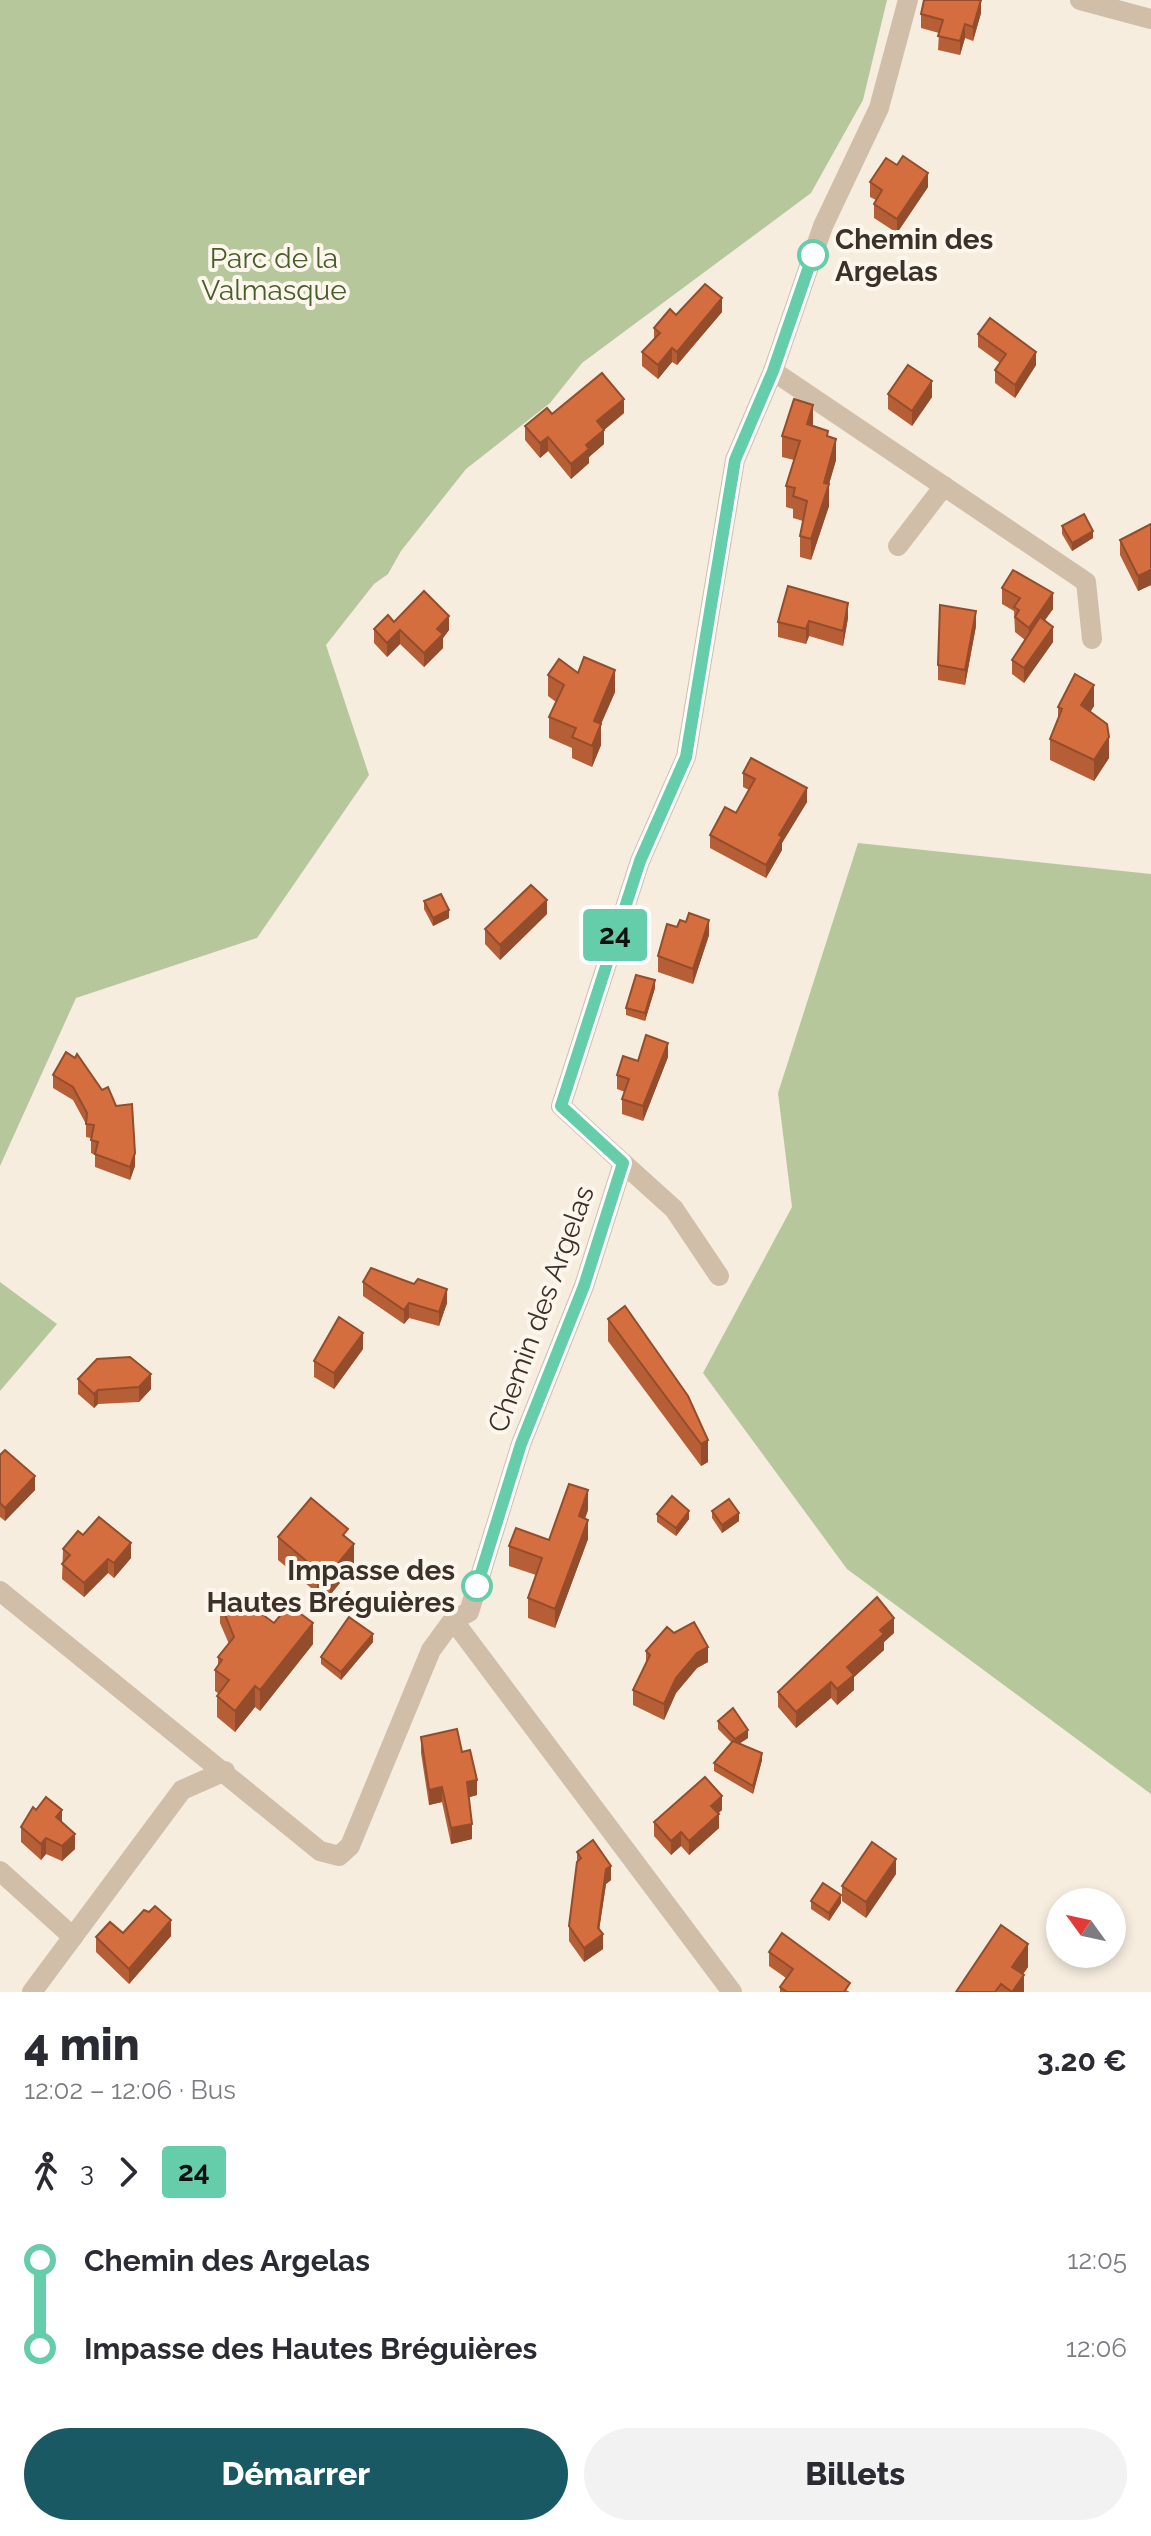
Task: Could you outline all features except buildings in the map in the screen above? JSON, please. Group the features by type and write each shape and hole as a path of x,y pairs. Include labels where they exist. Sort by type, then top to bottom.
{"street":[{"name":"Chemin des Argelas","path":"453,1620 469,1612 521,1444 584,1286 623,1163 561,1106 640,861 686,757 735,460 773,371 823,226 879,108 908,0"},
{"path":"1080,0 1151,19"},
{"path":"773,371 1086,582 1092,639"},
{"path":"898,546 944,486"},
{"path":"623,1163 674,1209 719,1276"},
{"path":"0,1591 320,1851 339,1856 350,1846 431,1650 453,1620 732,1992"},
{"path":"32,1992 182,1790 225,1771"},
{"path":"0,1871 73,1937"}],"green space":[{"name":"Parc de la Valmasque","path":"0,0 887,0 863,100 811,193 582,363 550,403 466,469 401,551 388,574 374,584 326,645 369,775 257,938 76,998 0,1166"},
{"path":"858,843 1151,874 1151,1794 847,1569 703,1373 792,1207 778,1093"},
{"path":"0,1282 57,1324 0,1391"}],"bus line":[{"name":"24","path":"477,1586 521,1444 584,1286 623,1163 561,1106 640,861 686,757 735,460 773,371 813,255"}],"place":[{"name":"Chemin des Argelas","path":"813,255"},
{"name":"Impasse des Hautes Bréguières","path":"477,1586"}]}
